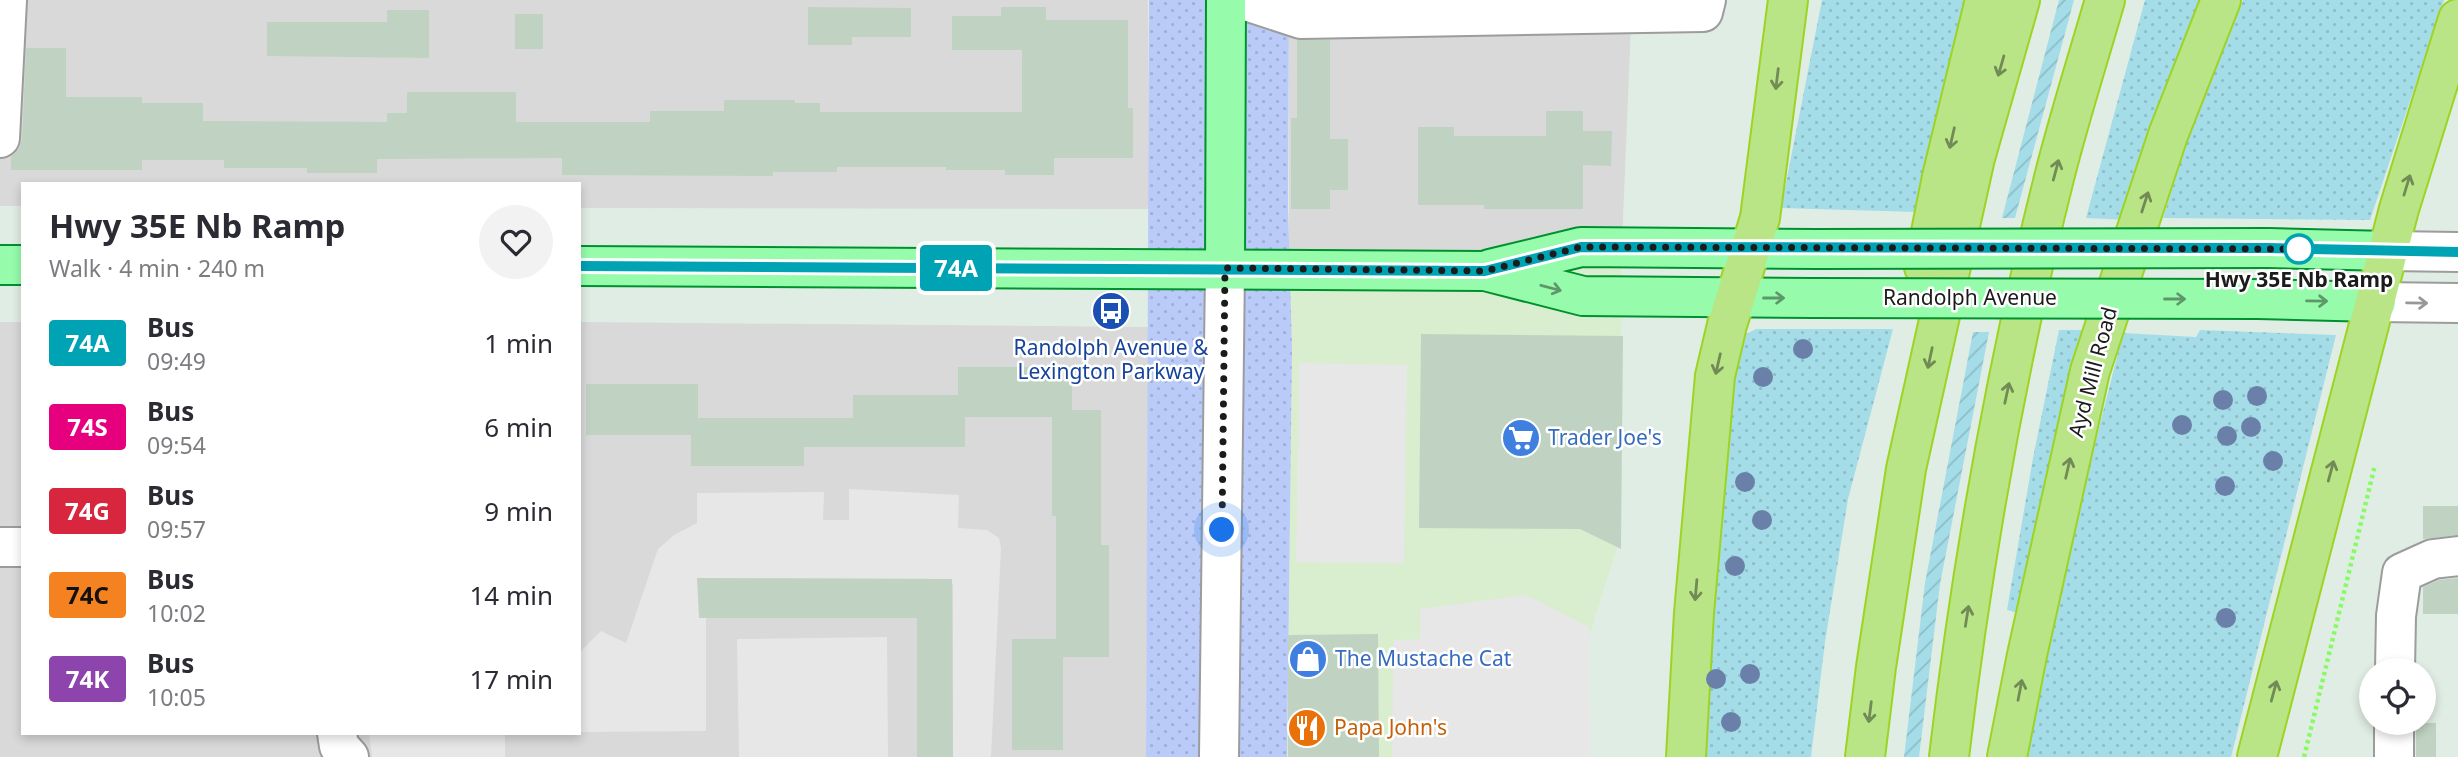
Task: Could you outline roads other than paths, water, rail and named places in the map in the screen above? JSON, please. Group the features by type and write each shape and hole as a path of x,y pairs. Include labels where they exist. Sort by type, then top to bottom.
{"highway":[{"path":"1876,667 1887,440 1942,177 1985,0"},
{"path":"1865,757 1906,469 1975,158 2020,0"},
{"path":"1949,757 1986,495 2018,339 2054,178 2105,0"},
{"name":"Ayd Mill Road","path":"2007,757 2090,371 2168,135 2221,0"},
{"path":"1686,757 1694,614 1715,376 1735,298 1760,218 1786,4"},
{"path":"2257,757 2388,251 2458,19"}],"main road":[{"path":"1225,268 1226,0"},
{"name":"Randolph Avenue","path":"1485,271 1581,247 2268,248 2388,251"},
{"path":"0,265 21,265"},
{"name":"Randolph Avenue","path":"581,266 1485,271 1583,296 2258,299 2375,302"}],"street":[{"path":"0,138 7,0"},
{"path":"1243,0 1301,19 1703,12 1706,0"},
{"name":"Randolph Avenue","path":"2388,251 2458,252"},
{"path":"1219,757 1225,268"},
{"name":"Randolph Avenue","path":"2375,302 2458,303"},
{"path":"0,547 21,547"},
{"path":"2395,658 2396,616 2402,573 2434,559 2458,556"},
{"path":"337,735 339,746 349,757"},
{"path":"2394,735 2394,757"}],"place":[{"name":"Hwy 35E Nb Ramp","path":"2299,249"},
{"name":"Randolph Avenue & Lexington Parkway","path":"1111,311"},
{"name":"Trader Joe's","path":"1521,438"},
{"name":"The Mustache Cat","path":"1308,659"},
{"name":"Papa John's","path":"1307,728"}]}
